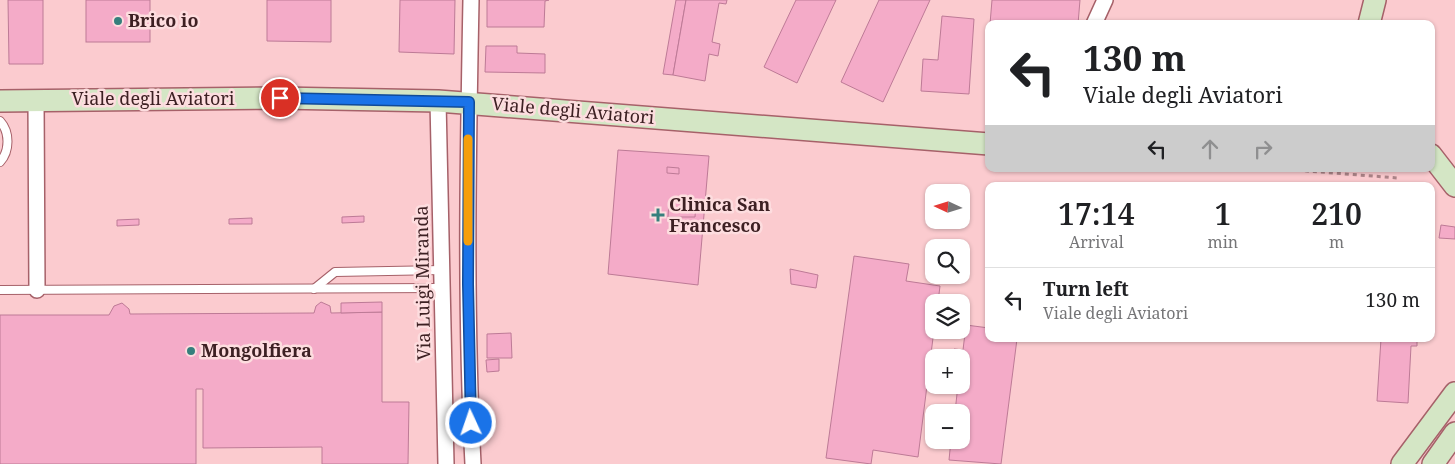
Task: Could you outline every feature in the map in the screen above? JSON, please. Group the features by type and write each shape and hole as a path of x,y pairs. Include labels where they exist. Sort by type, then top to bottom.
{"main road":[{"name":"Viale degli Aviatori","path":"0,101 280,98 469,102 985,144"},
{"path":"1435,160 1455,186"},
{"path":"1402,464 1455,393"},
{"path":"1433,464 1455,434"}],"street":[{"path":"452,464 473,463 469,384 468,287 471,0"},
{"path":"1096,20 1105,0"},
{"path":"36,100 37,290"},
{"name":"Via Luigi Miranda","path":"438,101 446,464"},
{"path":"442,288 468,287"}],"lane":[{"path":"0,121 8,136 7,149 0,162"},
{"path":"314,289 335,272 442,270"},
{"path":"0,290 442,288"}],"path":[{"path":"1320,172 1398,178"}],"building":[{"path":"8,0 43,0 43,64 9,64"},
{"name":"Brico io","path":"86,0 150,0 150,42 86,42"},
{"path":"267,0 331,0 331,42 267,41"},
{"path":"400,0 455,0 454,54 399,52"},
{"path":"487,0 549,0 545,1 544,27 487,27"},
{"path":"676,0 686,0 673,75 663,74"},
{"path":"686,0 727,0 726,4 719,3 712,42 720,44 718,56 709,54 705,81 673,75"},
{"path":"796,0 836,0 797,83 764,67"},
{"path":"879,0 930,0 883,102 841,82"},
{"path":"992,0 1080,0 1078,20 990,20"},
{"path":"942,16 974,19 969,94 921,91 923,59 938,60"},
{"path":"486,46 517,46 517,53 545,54 545,73 485,72"},
{"name":"Clinica San Francesco","path":"618,150 709,156 698,285 608,274"},
{"path":"667,167 679,168 679,174 667,173"},
{"path":"669,201 696,202 695,217 668,217"},
{"path":"364,216 364,222 342,223 342,217"},
{"path":"252,218 252,224 229,224 229,219"},
{"path":"139,219 139,225 117,226 117,220"},
{"path":"687,221 694,221 694,227 687,226"},
{"path":"1441,225 1455,227 1455,239 1439,238"},
{"path":"854,256 909,264 906,281 940,286 939,294 925,294 925,339 933,339 932,349 925,349 926,394 918,457 873,450 871,464 826,458"},
{"path":"790,269 818,275 816,288 791,284"},
{"name":"Mongolfiera","path":"321,302 330,306 331,313 382,312 382,402 409,402 408,464 322,464 322,447 203,448 203,389 196,389 196,464 0,464 0,315 109,315 114,306 122,303 129,309 130,314 314,313 316,306"},
{"path":"382,302 382,312 341,313 341,303"},
{"path":"970,326 985,327 985,342 1017,342 1001,464 949,460 950,449 970,449 970,404 956,404 957,394 970,394 970,349 963,349 964,339 970,339"},
{"path":"511,333 512,358 487,358 487,334"},
{"path":"1381,342 1417,342 1417,346 1411,346 1408,403 1377,401"},
{"path":"499,359 499,371 487,372 486,360"}],"slow traffic":[{"path":"468,139 468,241"}],"place":[{"name":"Brico io","path":"118,21"},
{"name":"Clinica San Francesco","path":"658,215"},
{"name":"Mongolfiera","path":"191,351"}],"route":[{"path":"280,98 469,102 468,284 471,423"}]}
